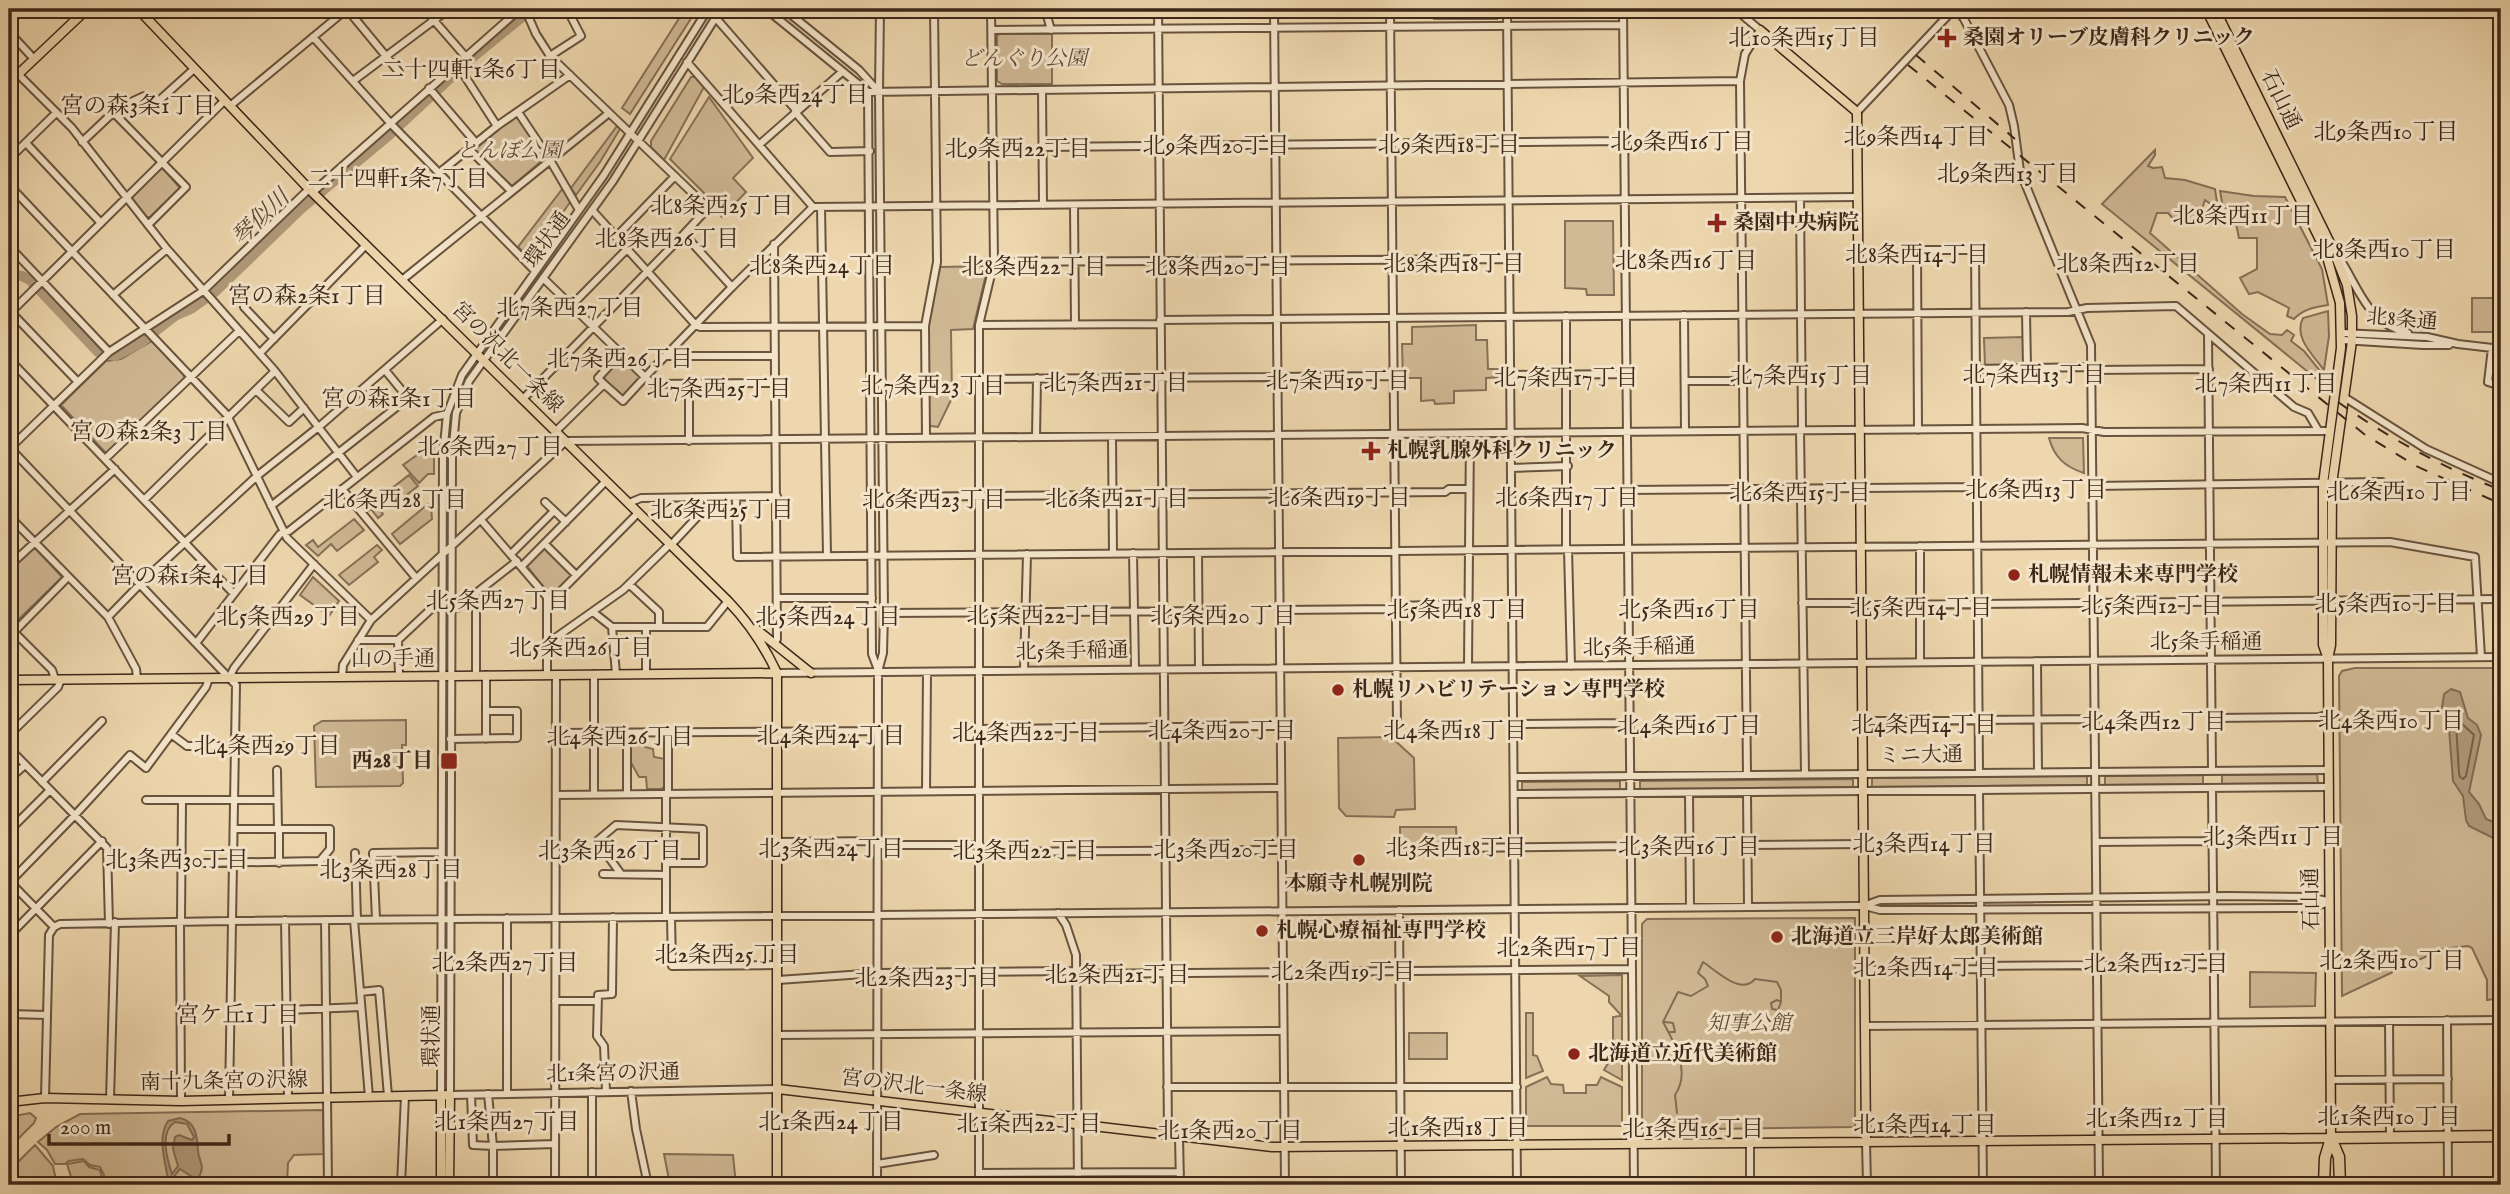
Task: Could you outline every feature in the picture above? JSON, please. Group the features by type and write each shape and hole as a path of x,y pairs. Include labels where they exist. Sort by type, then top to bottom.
{"highway":[{"path":"2331,1138 2501,1136"},
{"path":"2324,1185 2325,1158 2331,1138"},
{"path":"2331,1138 2339,1157 2340,1185"}],"main road":[{"path":"9,83 87,9"},
{"name":"宮の沢北一条線","path":"138,9 314,193 750,625 777,673 778,1089 1284,1147 2331,1138"},
{"name":"石山通","path":"2206,9 2325,250 2340,303 2342,336 2329,431 2327,601 2323,645 2328,659 2329,714 2331,1138"},
{"name":"石山通","path":"2215,9 2332,247 2347,285 2352,337 2344,397 2327,484"},
{"path":"1760,30 1857,112 1866,1142"},
{"path":"750,625 811,673"},
{"name":"山の手通","path":"9,680 777,673"},
{"path":"777,1185 778,1089"},
{"path":"441,1185 445,1095"},
{"path":"445,1095 450,1185"},
{"name":"南十九条宮の沢線","path":"9,1102 45,1098 181,1101 445,1095"}],"street":[{"path":"78,382 10,311 161,162 227,103 347,9 399,72"},
{"path":"424,9 466,56"},
{"path":"353,81 449,9"},
{"path":"229,1100 236,685 9,448 109,352 149,333 207,295 314,193 394,127 459,68 466,56 520,9"},
{"path":"523,398 708,208 550,56 536,34 526,9"},
{"path":"550,56 580,36 567,9"},
{"name":"環状通","path":"445,1095 450,919 450,739 442,607 442,554 443,455 447,414 455,389 477,352 631,133 708,9"},
{"name":"環状通","path":"445,1095 441,852 446,676 451,607 453,427 465,388 592,210 721,9"},
{"path":"766,9 868,92 1740,81"},
{"path":"775,17 782,9 859,70 879,92"},
{"path":"877,1185 878,672 883,653 884,613 878,151 880,9"},
{"path":"926,438 925,326 937,262 934,9"},
{"path":"979,1185 979,325 993,262 991,9"},
{"path":"1045,9 1051,30"},
{"path":"1158,9 1168,1134"},
{"path":"1274,9 1284,1185"},
{"path":"1390,9 1396,725"},
{"path":"1507,9 1517,1185"},
{"path":"1623,9 1634,1185"},
{"path":"1735,9 1760,30 1745,54 1740,81 1747,775"},
{"path":"1857,112 1955,9 1964,19 2008,105 2020,171 2091,345 2099,1185"},
{"path":"715,17 830,152 878,151"},
{"path":"992,30 1623,25"},
{"path":"9,32 34,59"},
{"path":"313,37 394,127 535,271"},
{"path":"687,62 813,207"},
{"path":"459,68 497,126"},
{"path":"82,142 113,112 144,96 153,106 194,69"},
{"path":"759,145 842,72"},
{"path":"18,74 82,142 167,249 275,371 358,477"},
{"path":"439,173 497,126 570,75"},
{"path":"1042,90 1043,205"},
{"path":"432,92 476,143"},
{"path":"868,92 872,654 878,672"},
{"path":"113,112 186,187 148,225"},
{"path":"518,112 579,210"},
{"path":"9,159 56,113"},
{"path":"402,280 610,113"},
{"path":"1043,147 1625,141"},
{"path":"26,143 101,223"},
{"path":"469,149 511,191"},
{"path":"617,237 675,176"},
{"path":"9,185 229,418 284,532 371,620"},
{"path":"621,353 598,378 623,401 813,207 1858,197"},
{"path":"1800,198 1805,774"},
{"path":"1074,205 1075,325"},
{"path":"821,206 827,556"},
{"path":"592,210 696,325 706,328 925,326"},
{"path":"684,234 732,287"},
{"path":"260,353 366,244"},
{"path":"774,244 777,496 775,643"},
{"path":"9,246 38,284 109,352"},
{"path":"2332,247 2363,302 2379,319 2402,332 2427,337"},
{"path":"113,295 167,249"},
{"path":"572,305 627,249"},
{"path":"1918,429 1917,250 1975,250 1979,773"},
{"path":"993,262 1509,259"},
{"path":"543,278 653,384 776,383"},
{"path":"979,325 1277,319 1975,313 2176,306 2294,407 2308,413 2318,430"},
{"path":"244,307 274,339"},
{"path":"2026,312 2027,368"},
{"path":"1684,315 1685,432"},
{"path":"1566,316 1567,549 1571,666"},
{"path":"108,617 184,542 257,476 319,427 443,319"},
{"path":"105,460 239,331"},
{"path":"2208,335 2212,770"},
{"name":"北8条通","path":"2342,336 2423,345 2458,344"},
{"name":"北8条通","path":"2352,337 2427,337 2501,349"},
{"path":"2492,348 2488,382 2501,386"},
{"path":"665,356 775,356"},
{"path":"9,359 234,594"},
{"path":"1976,369 2209,369"},
{"path":"271,506 408,398 385,370"},
{"path":"144,500 275,371"},
{"path":"1510,375 1626,374"},
{"path":"979,379 1394,376"},
{"path":"1036,438 1037,378"},
{"path":"1685,381 1743,381"},
{"path":"556,431 604,384"},
{"path":"689,384 689,441"},
{"path":"256,390 289,422 304,408"},
{"path":"2344,397 2426,449 2501,483"},
{"path":"197,642 280,534 289,531 434,417 447,414"},
{"path":"342,677 343,665 371,620 566,441 2082,428 2104,432 2329,431"},
{"path":"1468,666 1470,433"},
{"path":"1111,437 1113,553"},
{"path":"1511,468 1568,466"},
{"path":"9,566 115,470"},
{"path":"358,640 398,640 431,609 457,608 545,544 606,481"},
{"path":"2093,486 2382,482"},
{"path":"1628,490 1977,487"},
{"path":"342,489 416,578"},
{"path":"883,497 1278,494 1469,489"},
{"path":"629,503 641,498 777,496"},
{"path":"548,643 629,584 712,501 712,497"},
{"path":"736,497 737,557 2390,542 2472,556 2477,560 2480,657"},
{"path":"545,502 566,522"},
{"path":"512,554 554,511"},
{"path":"548,600 553,599 638,513"},
{"path":"9,516 108,617 136,669 137,678"},
{"path":"481,520 548,600 548,643 556,733 555,1185"},
{"path":"545,544 576,575"},
{"path":"1920,546 1920,662"},
{"path":"1133,553 1135,669"},
{"path":"1198,553 1199,669"},
{"path":"1024,670 1027,554"},
{"path":"229,678 313,564"},
{"path":"9,734 58,687 58,679 52,670 11,629 68,577"},
{"path":"629,584 659,612 659,627"},
{"path":"476,593 486,739"},
{"path":"777,598 872,598"},
{"path":"1802,603 2501,599"},
{"path":"593,612 612,627 707,626 728,601"},
{"path":"1280,610 1468,604"},
{"path":"884,613 1198,611"},
{"path":"612,627 616,674"},
{"path":"646,627 646,674"},
{"path":"398,640 398,676"},
{"name":"北5条手稲通","path":"777,673 2501,657"},
{"path":"2037,661 2038,772"},
{"path":"926,791 927,672"},
{"path":"594,674 594,794"},
{"path":"54,926 9,882 130,755 146,768 206,687 209,678"},
{"path":"450,739 517,738 517,711 486,711"},
{"path":"2212,718 2319,717 2329,714"},
{"path":"1862,721 2095,719"},
{"path":"42,782 102,721"},
{"path":"1513,724 1630,723"},
{"path":"980,729 1280,726"},
{"path":"556,733 878,731"},
{"path":"627,733 627,794"},
{"path":"668,733 666,876 672,966 778,965"},
{"path":"171,734 187,746 286,746"},
{"path":"9,748 102,841 108,852 112,923 110,1100"},
{"path":"9,779 25,765"},
{"path":"277,770 279,863"},
{"name":"ミニ大通","path":"1514,777 2329,770"},
{"name":"ミニ大通","path":"1514,794 2329,787"},
{"path":"556,794 1281,788"},
{"path":"2212,788 2216,1185"},
{"path":"9,831 50,790"},
{"path":"1979,790 1983,1185"},
{"path":"1747,792 1748,906"},
{"path":"1689,793 1690,907"},
{"path":"146,800 278,800"},
{"path":"181,1101 182,800"},
{"path":"621,874 597,841 616,825 704,829 703,863 666,863"},
{"path":"149,864 320,861 330,849 330,829 234,829"},
{"path":"9,936 102,841"},
{"path":"2096,842 2213,841"},
{"path":"778,842 980,848 1281,850"},
{"path":"1747,845 1864,844"},
{"path":"1457,848 1631,846"},
{"path":"376,919 373,853 441,852"},
{"path":"355,853 360,992 369,1097"},
{"path":"603,874 666,876"},
{"path":"1865,906 1880,900 1980,899 2309,897 2330,902"},
{"path":"45,1098 49,935 54,926 60,924 1748,906 1865,906 1880,910 2309,908 2330,902"},
{"path":"1399,910 1401,1185"},
{"path":"1058,913 1073,944 1076,973 1079,1185"},
{"path":"606,1091 604,1046 597,1036 598,995 612,993 613,917"},
{"path":"507,918 507,1094"},
{"path":"285,920 288,1099"},
{"path":"325,920 328,1185"},
{"path":"1865,970 2214,964"},
{"path":"778,980 878,973 1166,974 1632,969"},
{"path":"360,992 379,990 387,1096"},
{"path":"555,1001 598,1001"},
{"path":"287,1010 361,1007"},
{"path":"9,1014 47,1015"},
{"path":"2447,1020 2448,1185"},
{"path":"1865,1026 2501,1020"},
{"path":"2389,1021 2390,1138"},
{"path":"778,1035 1283,1031"},
{"path":"2331,1080 2448,1079"},
{"path":"1167,1087 1517,1087"},
{"name":"北1条宮の沢通","path":"445,1095 778,1089"},
{"path":"631,1091 648,1185"},
{"path":"592,1092 592,1185"},
{"path":"471,1094 472,1145 555,1144"},
{"path":"488,1094 493,1146 493,1185"},
{"path":"401,1185 405,1096"},
{"path":"1179,1136 1180,1185"},
{"path":"1866,1142 1867,1185"},
{"path":"1750,1144 1750,1185"},
{"path":"877,1164 934,1156"},
{"path":"979,1173 1180,1171"}],"green space":[{"path":"685,9 697,9 630,114 622,108"},
{"path":"1434,9 1497,9 1497,19 1434,19"},
{"name":"どんぐり公園","path":"999,34 1052,34 1052,84 1002,84 997,81"},
{"path":"691,77 695,77 704,87 664,160 651,147 651,141"},
{"path":"709,97 753,158 733,178 746,192 722,217 715,210 715,204 670,159"},
{"name":"とんぼ公園","path":"517,115 544,159 512,186 474,150"},
{"path":"617,126 620,129 576,195 571,188"},
{"path":"2155,150 2148,166 2162,167 2165,178 2185,180 2215,189 2218,209 2205,200 2193,223 2177,223 2168,213 2157,213 2150,233 2242,314 2270,334 2282,335 2287,330 2294,335 2291,341 2304,351 2325,377 2324,385 2102,204"},
{"path":"162,167 180,188 147,217 131,197"},
{"path":"563,188 571,201 530,258 518,247"},
{"path":"2220,191 2285,197 2322,269 2328,305 2305,311 2294,319 2287,316 2289,308 2258,292 2249,294 2240,278 2257,269 2257,238 2239,238 2235,219 2249,217 2248,207 2223,208"},
{"path":"1565,221 1613,221 1614,295 1587,295 1586,289 1565,288"},
{"path":"988,266 973,329 951,330 952,398 938,427 931,426 929,319 940,267"},
{"path":"2472,298 2501,298 2501,332 2472,332"},
{"path":"2328,311 2329,336 2324,370 2302,339 2301,325 2303,318"},
{"path":"1476,325 1476,340 1487,340 1488,369 1501,369 1501,377 1486,378 1486,390 1454,391 1454,403 1435,404 1434,400 1421,401 1421,378 1403,378 1402,344 1412,344 1412,327"},
{"path":"2023,337 2021,365 1985,366 1984,338"},
{"path":"152,341 184,375 184,379 105,452 61,405 106,361 121,359"},
{"path":"620,356 642,377 624,397 602,377"},
{"path":"2049,438 2083,438 2084,473 2061,460"},
{"path":"434,443 434,474 428,474 419,483 403,465"},
{"path":"409,475 418,486 395,504 389,497 377,506 383,514 378,518 371,509 367,512 360,503 365,501 369,506"},
{"path":"428,504 431,507 432,519 400,544 392,534"},
{"path":"354,519 364,530 337,551 331,544 318,556 306,545 313,540 318,547"},
{"path":"377,545 382,550 374,557 378,562 349,585 339,575"},
{"path":"545,546 573,575 551,596 527,566"},
{"path":"34,547 62,577 13,625 9,621 9,570"},
{"path":"313,577 339,601 329,616 300,595"},
{"path":"2355,668 2501,668 2501,998 2487,1000 2487,980 2472,948 2468,946 2442,949 2342,996 2339,676 2342,671"},
{"path":"406,720 406,745 402,745 403,783 400,786 316,787 314,726 322,721"},
{"path":"643,736 645,747 653,749 654,757 665,759 665,786 661,789 647,789 646,777 639,777 629,759 627,737"},
{"path":"1391,737 1414,758 1415,809 1396,810 1394,817 1346,816 1339,808 1338,738"},
{"path":"2317,774 2318,783 2222,784 2222,775"},
{"path":"2203,775 2203,784 2105,785 2105,776"},
{"path":"2087,776 2087,785 1872,787 1872,778"},
{"path":"1853,779 1853,787 1640,789 1640,781"},
{"path":"1620,781 1620,789 1522,790 1522,782"},
{"path":"1400,827 1456,827 1457,848 1400,848"},
{"name":"知事公館","path":"1855,918 1855,1127 1642,1130 1642,924 1647,919"},
{"path":"2250,972 2316,973 2315,1006 2250,1007"},
{"path":"1622,975 1622,1080 1604,1070 1613,1055 1613,1017 1620,1014 1609,1002 1609,996 1580,976"},
{"path":"1526,1013 1533,1013 1533,1055 1537,1056 1543,1071 1526,1078"},
{"path":"1409,1033 1447,1033 1447,1059 1409,1059"},
{"path":"1547,1077 1551,1084 1563,1085 1564,1093 1586,1093 1586,1085 1597,1085 1601,1077 1622,1087 1622,1126 1526,1126 1526,1087"},
{"path":"323,1110 324,1154 294,1155 288,1163 287,1185 119,1185 116,1180 111,1180 108,1185 100,1185 104,1175 100,1167 90,1165 83,1159 55,1164 47,1150 38,1142 56,1127 80,1114"},
{"path":"30,1113 36,1118 34,1123 9,1148 9,1117"},
{"path":"35,1145 53,1166 57,1185 9,1185 9,1171"},
{"path":"664,1154 733,1155 736,1185 670,1185"},
{"path":"84,1161 89,1167 100,1170 102,1178 98,1185 72,1180 67,1164"}],"water":[{"path":"2451,689 2460,692 2468,718 2477,725 2481,735 2469,792 2486,819 2501,825 2501,842 2469,826 2463,796 2453,781 2449,728 2442,708 2444,694"},
{"path":"180,1118 192,1126 202,1166 199,1177 194,1178 180,1169 172,1179 168,1179 162,1142 168,1121","holes":["175,1122 187,1124 194,1137 192,1140 179,1135 175,1137 173,1149 178,1166 172,1174 166,1146 167,1132"]}],"waterway":[{"name":"琴似川","path":"9,274 30,280 98,352 115,356 139,344 175,316 191,309 215,292 301,209 387,137 473,57 532,9"},
{"path":"1677,1113 1675,1095 1682,1077 1680,1058 1663,1022 1678,992 1691,996 1708,986 1698,973 1703,962 1722,976 1743,985 1755,979 1777,982 1781,990 1781,1002 1777,1000 1771,1003 1772,1009 1778,1010 1781,1002"},
{"path":"1665,1022 1673,1023 1675,1032 1670,1032"}],"railway":[{"path":"1916,55 2015,139"},
{"path":"1908,65 2364,434 2416,466 2501,504"},
{"path":"2338,402 2417,451 2501,490"}],"place":[{"name":"桑園オリーブ皮膚科クリニック","path":"1947,38"},
{"name":"桑園中央病院","path":"1717,223"},
{"name":"札幌乳腺外科クリニック","path":"1371,451"},
{"name":"札幌情報未来専門学校","path":"2014,575"},
{"name":"札幌リハビリテーション専門学校","path":"1338,690"},
{"name":"西28丁目","path":"449,761"},
{"name":"本願寺札幌別院","path":"1359,860"},
{"name":"札幌心療福祉専門学校","path":"1262,931"},
{"name":"北海道立三岸好太郎美術館","path":"1777,937"},
{"name":"北海道立近代美術館","path":"1574,1054"}],"district":[{"name":"北10条西15丁目","path":"1804,38"},
{"name":"二十四軒1条6丁目","path":"471,70"},
{"name":"北9条西24丁目","path":"795,95"},
{"name":"宮の森3条1丁目","path":"138,106"},
{"name":"北9条西10丁目","path":"2386,132"},
{"name":"北9条西14丁目","path":"1916,137"},
{"name":"北9条西16丁目","path":"1682,142"},
{"name":"北9条西18丁目","path":"1449,145"},
{"name":"北9条西20丁目","path":"1216,146"},
{"name":"北9条西22丁目","path":"1018,149"},
{"name":"北9条西13丁目","path":"2008,174"},
{"name":"二十四軒1条7丁目","path":"398,179"},
{"name":"北8条西25丁目","path":"722,206"},
{"name":"北8条西11丁目","path":"2243,216"},
{"name":"北8条西26丁目","path":"667,239"},
{"name":"北8条西10丁目","path":"2384,250"},
{"name":"北8条西14丁目","path":"1917,255"},
{"name":"北8条西16丁目","path":"1686,261"},
{"name":"北8条西18丁目","path":"1454,264"},
{"name":"北8条西12丁目","path":"2128,264"},
{"name":"北8条西24丁目","path":"822,266"},
{"name":"北8条西22丁目","path":"1034,267"},
{"name":"北8条西20丁目","path":"1218,267"},
{"name":"宮の森2条1丁目","path":"307,296"},
{"name":"北7条西27丁目","path":"570,308"},
{"name":"北7条西26丁目","path":"620,359"},
{"name":"北7条西13丁目","path":"2034,375"},
{"name":"北7条西15丁目","path":"1801,376"},
{"name":"北7条西17丁目","path":"1566,378"},
{"name":"北7条西19丁目","path":"1338,381"},
{"name":"北7条西21丁目","path":"1116,383"},
{"name":"北7条西11丁目","path":"2266,384"},
{"name":"北7条西23丁目","path":"933,386"},
{"name":"北7条西25丁目","path":"719,389"},
{"name":"宮の森1条1丁目","path":"399,399"},
{"name":"宮の森2条3丁目","path":"149,432"},
{"name":"北6条西27丁目","path":"490,447"},
{"name":"北6条西13丁目","path":"2036,490"},
{"name":"北6条西10丁目","path":"2399,492"},
{"name":"北6条西15丁目","path":"1800,493"},
{"name":"北6条西19丁目","path":"1339,498"},
{"name":"北6条西17丁目","path":"1567,498"},
{"name":"北6条西21丁目","path":"1117,499"},
{"name":"北6条西28丁目","path":"395,500"},
{"name":"北6条西23丁目","path":"934,500"},
{"name":"北6条西25丁目","path":"722,510"},
{"name":"宮の森1条4丁目","path":"190,576"},
{"name":"北5条西27丁目","path":"498,601"},
{"name":"北5条西10丁目","path":"2386,604"},
{"name":"北5条西12丁目","path":"2152,606"},
{"name":"北5条西14丁目","path":"1921,608"},
{"name":"北5条西18丁目","path":"1457,610"},
{"name":"北5条西16丁目","path":"1689,610"},
{"name":"北5条西22丁目","path":"1039,616"},
{"name":"北5条西20丁目","path":"1223,616"},
{"name":"北5条西29丁目","path":"288,617"},
{"name":"北5条西24丁目","path":"828,617"},
{"name":"北5条西26丁目","path":"581,648"},
{"name":"北4条西10丁目","path":"2391,721"},
{"name":"北4条西12丁目","path":"2154,722"},
{"name":"北4条西14丁目","path":"1924,725"},
{"name":"北4条西16丁目","path":"1689,726"},
{"name":"北4条西20丁目","path":"1222,731"},
{"name":"北4条西18丁目","path":"1455,731"},
{"name":"北4条西22丁目","path":"1026,733"},
{"name":"北4条西24丁目","path":"831,736"},
{"name":"北4条西26丁目","path":"620,737"},
{"name":"北4条西29丁目","path":"267,746"},
{"name":"北3条西11丁目","path":"2273,837"},
{"name":"北3条西14丁目","path":"1924,844"},
{"name":"北3条西16丁目","path":"1689,847"},
{"name":"北3条西18丁目","path":"1456,848"},
{"name":"北3条西24丁目","path":"831,849"},
{"name":"北3条西20丁目","path":"1226,850"},
{"name":"北3条西26丁目","path":"610,851"},
{"name":"北3条西22丁目","path":"1025,851"},
{"name":"北3条西30丁目","path":"177,860"},
{"name":"北3条西28丁目","path":"391,870"},
{"name":"北2条西17丁目","path":"1569,948"},
{"name":"北2条西25丁目","path":"727,955"},
{"name":"北2条西10丁目","path":"2392,961"},
{"name":"北2条西27丁目","path":"505,963"},
{"name":"北2条西12丁目","path":"2156,964"},
{"name":"北2条西14丁目","path":"1926,968"},
{"name":"北2条西19丁目","path":"1343,972"},
{"name":"北2条西21丁目","path":"1117,975"},
{"name":"北2条西23丁目","path":"927,978"},
{"name":"宮ケ丘1丁目","path":"238,1015"},
{"name":"北1条西10丁目","path":"2389,1117"},
{"name":"北1条西12丁目","path":"2157,1119"},
{"name":"北1条西27丁目","path":"507,1122"},
{"name":"北1条西24丁目","path":"831,1122"},
{"name":"北1条西22丁目","path":"1029,1124"},
{"name":"北1条西14丁目","path":"1925,1125"},
{"name":"北1条西18丁目","path":"1458,1128"},
{"name":"北1条西16丁目","path":"1693,1129"},
{"name":"北1条西20丁目","path":"1230,1131"}]}
